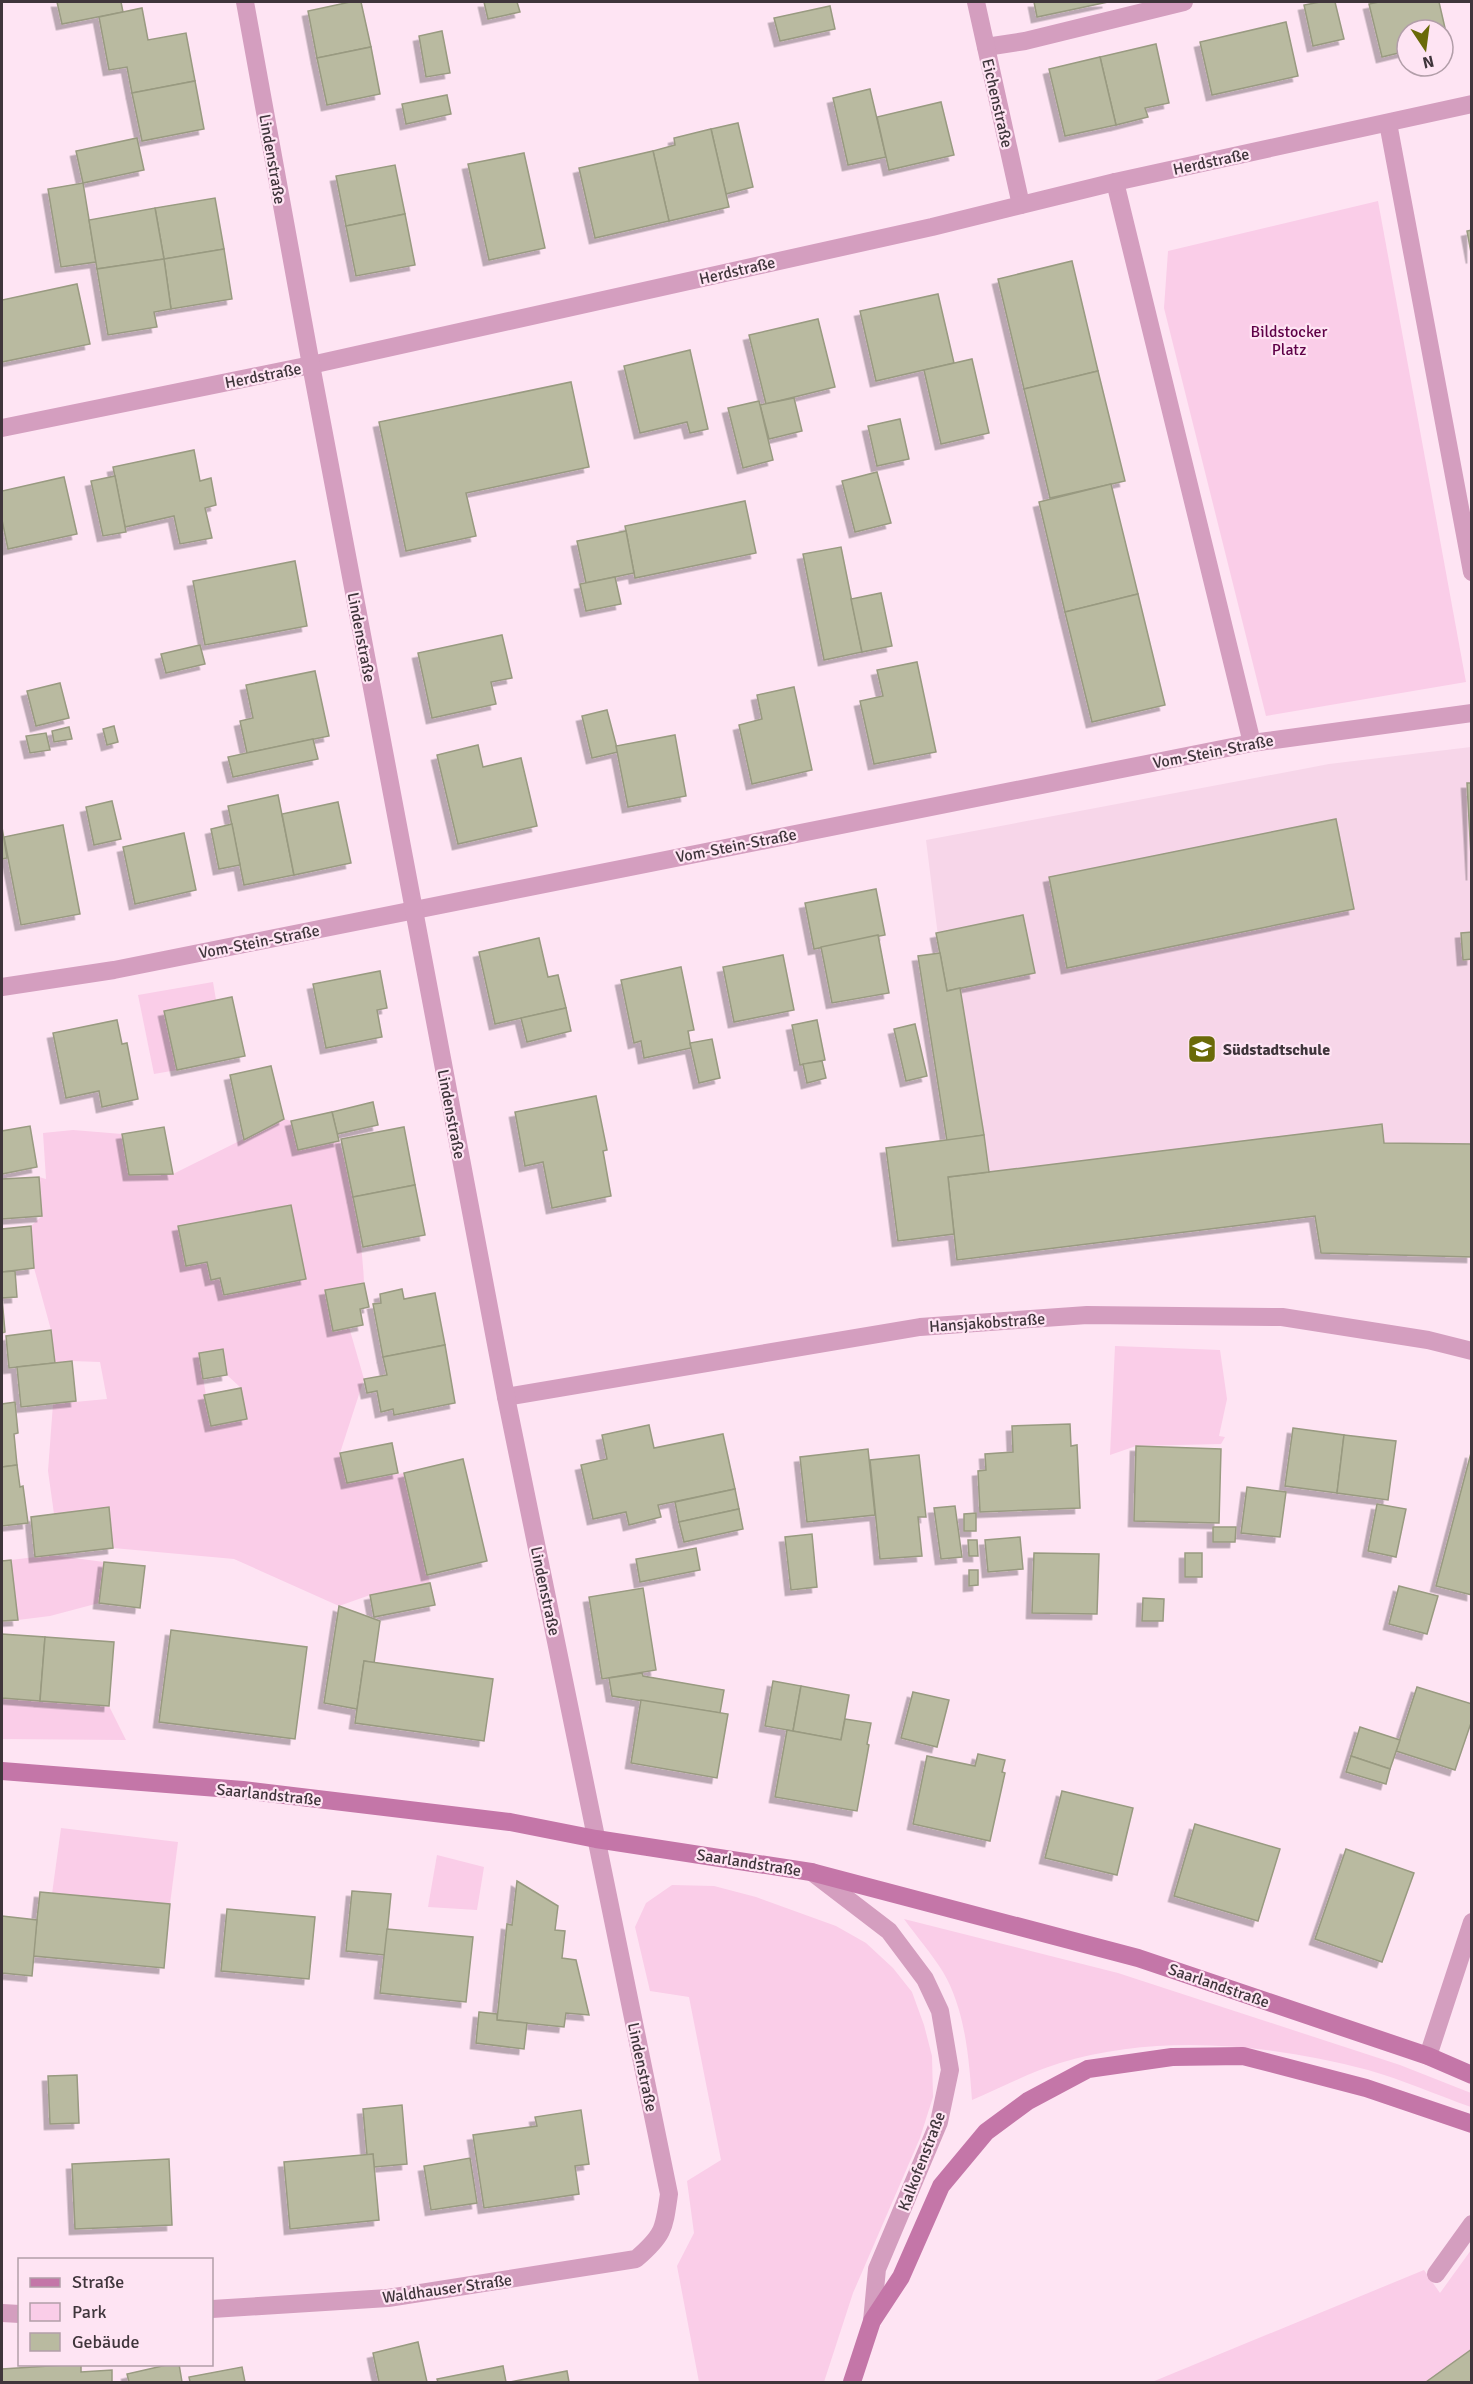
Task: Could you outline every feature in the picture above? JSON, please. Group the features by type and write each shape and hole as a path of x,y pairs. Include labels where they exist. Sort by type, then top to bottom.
{"street":[{"name":"Lindenstraße","path":"245,2 311,365 506,1397 669,2194 664,2224"},
{"name":"Eichenstraße","path":"976,2 1021,205"},
{"path":"986,47 1025,41 1184,2"},
{"name":"Herdstraße","path":"2,428 311,365 932,227 1115,182 1472,104"},
{"path":"1388,123 1472,572"},
{"path":"1115,182 1252,743"},
{"name":"Vom-Stein-Straße","path":"2,987 114,970 1252,743 1373,724 1472,712"},
{"name":"Hansjakobstraße","path":"506,1397 920,1327 1087,1315 1282,1317 1428,1340 1472,1351"},
{"name":"Saarlandstraße","path":"2,1771 243,1790 510,1822 596,1839 811,1872 1138,1958 1428,2056 1472,2075"},
{"name":"Kalkofenstraße","path":"811,1872 889,1931 925,1979 940,2011 950,2070 939,2122 877,2269 872,2321 852,2382"},
{"path":"1428,2056 1472,1922"},
{"name":"Kalkofenstraße","path":"872,2321 902,2277 941,2186 986,2132 1028,2101 1088,2069 1172,2057 1243,2056 1366,2088 1472,2124"},
{"name":"Waldhauser Straße","path":"213,2309 388,2298 636,2259 655,2242 664,2224"},
{"path":"1436,2274 1472,2224"},
{"path":"2,2313 18,2314"}],"shaded area":[{"name":"Südstadtschule","path":"1471,747 1471,1257 1321,1253 1315,1216 957,1260 954,1234 898,1241 886,1148 947,1141 918,956 940,952 926,840 1329,764"}],"green space":[{"name":"Bildstocker Platz","path":"1378,201 1466,682 1266,716 1164,308 1168,251"},
{"path":"213,982 216,1000 164,1012 177,1070 154,1074 138,995"},
{"path":"284,1119 291,1121 298,1150 339,1141 356,1211 364,1283 325,1291 333,1331 349,1327 364,1379 340,1453 347,1483 404,1473 430,1583 370,1595 339,1606 234,1559 113,1548 108,1507 54,1514 48,1471 53,1404 107,1399 100,1362 55,1363 51,1330 34,1268 31,1226 42,1216 39,1177 46,1179 43,1133 73,1130 122,1134 129,1175 173,1174","holes":["291,1205 305,1279 224,1295 220,1278 211,1280 207,1262 186,1266 178,1226","223,1349 227,1375 241,1388 247,1419 211,1426 199,1353"]},
{"path":"1115,1346 1220,1350 1227,1399 1219,1436 1225,1437 1221,1444 1136,1446 1110,1455"},
{"path":"51,1555 104,1562 99,1603 50,1616 18,1620 11,1560"},
{"path":"2,1698 109,1706 126,1740 2,1739"},
{"path":"61,1828 178,1842 170,1904 52,1894"},
{"path":"437,1855 484,1867 477,1910 428,1907"},
{"path":"672,1885 714,1886 756,1897 836,1926 866,1943 893,1968 912,1992 924,2025 932,2056 933,2097 920,2138 853,2293 824,2382 699,2382 677,2266 694,2233 687,2181 721,2160 689,1997 650,1991 635,1927 646,1903"},
{"path":"904,1919 1118,1973 1400,2065 1471,2093 1471,2107 1368,2070 1330,2061 1253,2048 1175,2045 1136,2048 1060,2063 972,2100 965,2034 950,1986 943,1972"},
{"path":"1471,2250 1471,2349 1426,2382 1152,2382 1424,2270 1440,2293"}],"building":[{"path":"57,2 121,2 123,12 62,24"},
{"path":"350,2 361,2 371,47 317,58 308,11"},
{"path":"484,2 517,2 520,12 488,19"},
{"path":"1034,2 1108,2 1037,17"},
{"path":"1335,2 1344,39 1313,46 1304,5"},
{"path":"1439,2 1443,18 1395,18 1395,54 1382,57 1369,4"},
{"path":"830,6 835,29 780,41 774,18"},
{"path":"142,8 148,40 186,33 195,81 132,93 127,67 109,70 99,17"},
{"path":"1286,22 1298,76 1212,95 1200,42"},
{"path":"442,31 450,73 426,77 419,36"},
{"path":"1156,44 1169,103 1145,108 1148,117 1116,125 1100,57"},
{"path":"371,47 380,94 327,105 317,58"},
{"path":"1100,57 1116,125 1065,136 1049,69"},
{"path":"195,81 204,129 142,141 132,93"},
{"path":"870,89 886,157 848,165 833,98"},
{"path":"447,95 451,114 406,124 402,104"},
{"path":"941,102 954,155 889,170 877,117"},
{"path":"738,123 753,187 726,194 711,129"},
{"path":"711,129 729,207 669,221 653,151 675,145 674,138"},
{"path":"137,138 144,170 83,183 76,151"},
{"path":"653,151 669,221 595,238 579,168"},
{"path":"524,153 545,248 489,260 468,164"},
{"path":"395,165 405,214 346,226 336,176"},
{"path":"83,183 96,262 61,267 48,189"},
{"path":"215,198 224,249 164,259 155,208"},
{"path":"155,208 164,259 97,269 89,220"},
{"path":"405,214 415,265 356,276 346,226"},
{"path":"1472,230 1472,258 1467,231"},
{"path":"224,249 232,299 171,309 164,259"},
{"path":"164,259 171,309 154,312 157,327 108,335 97,269"},
{"path":"1072,261 1098,371 1024,389 998,279"},
{"path":"77,284 90,344 2,362 2,300"},
{"path":"938,294 954,363 876,381 860,311"},
{"path":"818,319 835,387 766,404 749,335"},
{"path":"690,350 708,429 690,433 687,422 640,433 624,366"},
{"path":"972,359 989,433 941,444 924,370"},
{"path":"1098,371 1125,481 1050,498 1024,389"},
{"path":"571,382 589,467 466,493 476,536 406,551 379,422"},
{"path":"794,398 802,431 769,439 760,405"},
{"path":"759,401 773,460 743,468 728,408"},
{"path":"900,419 909,459 877,466 868,426"},
{"path":"194,450 200,481 211,478 216,505 205,508 212,538 180,544 174,516 125,527 113,467"},
{"path":"877,472 891,523 855,532 842,481"},
{"path":"115,476 126,532 103,536 91,481"},
{"path":"64,477 77,534 8,549 2,520 2,491"},
{"path":"1111,484 1138,594 1065,612 1039,502"},
{"path":"745,501 756,553 635,578 625,526"},
{"path":"626,531 634,573 586,583 577,541"},
{"path":"841,547 862,652 824,660 803,554"},
{"path":"295,561 307,626 205,645 193,581"},
{"path":"615,577 621,604 586,611 580,584"},
{"path":"881,593 892,646 862,652 851,599"},
{"path":"1138,594 1165,705 1092,722 1065,612"},
{"path":"502,635 512,678 491,682 496,704 432,718 418,653"},
{"path":"200,645 205,664 166,673 161,654"},
{"path":"917,662 936,752 874,764 860,701 883,696 877,670"},
{"path":"315,671 329,736 247,753 240,721 253,718 246,685"},
{"path":"60,683 69,718 36,726 27,691"},
{"path":"794,687 812,770 752,784 739,725 762,719 757,695"},
{"path":"607,710 618,752 592,758 582,716"},
{"path":"114,726 118,742 107,745 103,729"},
{"path":"69,727 72,739 54,742 52,731"},
{"path":"46,733 50,750 30,753 26,736"},
{"path":"675,735 686,796 628,807 616,746"},
{"path":"313,739 318,759 233,777 228,757"},
{"path":"478,745 483,767 521,758 537,826 458,844 437,755"},
{"path":"1467,783 1472,783 1472,875"},
{"path":"278,795 294,875 244,885 228,806"},
{"path":"112,801 121,839 94,845 86,807"},
{"path":"338,802 351,863 294,875 282,814"},
{"path":"1336,819 1354,909 1067,968 1049,877"},
{"path":"232,824 240,865 219,869 211,829"},
{"path":"63,825 80,914 21,925 4,837"},
{"path":"2,827 7,858 2,859"},
{"path":"184,833 196,890 135,904 123,847"},
{"path":"876,889 885,935 814,949 805,903"},
{"path":"1023,915 1035,973 947,991 936,933"},
{"path":"1472,932 1472,959 1463,960 1461,933"},
{"path":"878,935 889,993 832,1003 821,947"},
{"path":"539,938 548,977 558,975 566,1008 495,1024 479,952"},
{"path":"940,953 947,991 960,988 984,1135 947,1141 918,956"},
{"path":"783,955 794,1010 734,1022 723,967"},
{"path":"681,967 694,1030 688,1031 691,1048 644,1058 641,1041 634,1043 621,980"},
{"path":"380,971 387,1008 377,1010 382,1037 326,1048 313,984"},
{"path":"232,997 245,1056 177,1070 164,1011"},
{"path":"566,1008 571,1031 527,1042 521,1018"},
{"path":"117,1020 122,1044 127,1043 138,1099 102,1107 99,1091 66,1098 53,1033"},
{"path":"817,1020 825,1060 800,1065 792,1025"},
{"path":"915,1024 927,1076 906,1081 894,1029"},
{"path":"712,1039 720,1078 699,1083 690,1043"},
{"path":"822,1061 826,1078 807,1083 803,1064"},
{"path":"271,1066 284,1119 244,1140 230,1075"},
{"path":"596,1096 607,1150 603,1151 611,1196 552,1208 543,1162 525,1166 515,1112"},
{"path":"373,1102 378,1125 337,1134 332,1112"},
{"path":"332,1112 339,1141 298,1150 291,1121"},
{"path":"1382,1124 1384,1143 1472,1144 1472,1257 1321,1253 1315,1216 957,1260 948,1177"},
{"path":"30,1126 37,1167 2,1174 2,1131"},
{"path":"164,1127 173,1174 129,1175 122,1134"},
{"path":"404,1127 415,1185 353,1197 341,1139"},
{"path":"984,1135 989,1172 948,1177 954,1234 898,1241 886,1148"},
{"path":"39,1177 42,1216 2,1219 2,1179"},
{"path":"415,1185 425,1235 363,1247 353,1197"},
{"path":"291,1205 306,1279 224,1295 220,1278 211,1280 207,1262 186,1266 178,1226"},
{"path":"31,1226 34,1268 2,1272 2,1229"},
{"path":"15,1271 17,1297 2,1298 2,1272"},
{"path":"364,1283 369,1307 360,1309 363,1325 333,1331 325,1290"},
{"path":"402,1289 404,1299 435,1293 445,1345 383,1357 373,1304 381,1303 380,1294"},
{"path":"2,1298 5,1332 2,1333"},
{"path":"51,1330 55,1363 9,1368 6,1336"},
{"path":"445,1345 455,1403 394,1415 393,1409 381,1412 377,1391 367,1393 364,1379 387,1375 383,1357"},
{"path":"223,1349 227,1375 203,1379 199,1353"},
{"path":"72,1361 76,1401 21,1407 17,1367"},
{"path":"241,1388 247,1419 211,1426 204,1395"},
{"path":"15,1402 18,1433 14,1434 17,1465 2,1467 2,1404"},
{"path":"1070,1424 1071,1446 1077,1445 1080,1508 980,1512 978,1471 986,1470 985,1454 1013,1452 1012,1426"},
{"path":"649,1425 654,1448 723,1434 735,1489 658,1505 661,1517 629,1525 626,1512 593,1519 581,1465 607,1459 602,1435"},
{"path":"1293,1428 1344,1435 1337,1493 1285,1486"},
{"path":"1344,1435 1396,1441 1388,1500 1337,1493"},
{"path":"392,1443 398,1473 347,1483 340,1453"},
{"path":"1136,1446 1221,1449 1219,1523 1134,1521"},
{"path":"868,1449 875,1515 807,1522 800,1457"},
{"path":"1472,1453 1472,1595 1436,1586"},
{"path":"919,1455 926,1517 918,1517 922,1556 880,1559 870,1460"},
{"path":"463,1459 487,1561 427,1575 404,1473"},
{"path":"17,1465 20,1487 23,1486 28,1523 2,1526 2,1467"},
{"path":"1247,1487 1286,1492 1280,1537 1241,1533"},
{"path":"735,1489 739,1509 679,1522 675,1502"},
{"path":"1377,1504 1406,1509 1396,1557 1368,1551"},
{"path":"955,1506 962,1557 941,1559 934,1508"},
{"path":"109,1507 113,1548 35,1557 31,1517"},
{"path":"739,1509 743,1529 684,1542 679,1522"},
{"path":"976,1513 976,1531 964,1531 964,1514"},
{"path":"1213,1527 1236,1527 1235,1542 1213,1542"},
{"path":"812,1534 817,1587 791,1590 785,1537"},
{"path":"1020,1537 1023,1569 988,1572 985,1540"},
{"path":"968,1540 977,1540 978,1556 969,1556"},
{"path":"696,1548 700,1570 640,1582 636,1559"},
{"path":"1034,1553 1099,1554 1097,1614 1032,1613"},
{"path":"1185,1553 1202,1553 1202,1577 1185,1577"},
{"path":"11,1560 18,1620 2,1621 2,1561"},
{"path":"104,1562 145,1566 140,1608 99,1603"},
{"path":"969,1570 978,1570 978,1585 969,1586"},
{"path":"430,1583 435,1605 374,1617 370,1595"},
{"path":"1399,1586 1438,1596 1427,1634 1389,1624"},
{"path":"643,1588 656,1670 602,1679 589,1597"},
{"path":"1143,1598 1164,1599 1163,1621 1142,1621"},
{"path":"339,1606 380,1621 374,1663 364,1661 357,1709 324,1703"},
{"path":"171,1630 307,1647 295,1739 159,1722"},
{"path":"2,1634 45,1637 40,1701 2,1698"},
{"path":"45,1637 114,1642 109,1706 40,1701"},
{"path":"364,1661 493,1679 484,1741 355,1723"},
{"path":"642,1673 643,1676 724,1690 720,1713 612,1696 609,1678"},
{"path":"773,1681 801,1686 793,1731 765,1726"},
{"path":"801,1686 849,1695 841,1740 793,1731"},
{"path":"1417,1687 1472,1704 1472,1720 1455,1770 1396,1751"},
{"path":"913,1692 949,1700 937,1747 901,1738"},
{"path":"641,1700 728,1714 717,1778 631,1763"},
{"path":"845,1719 871,1723 857,1811 775,1797 787,1730 841,1740"},
{"path":"1360,1727 1400,1740 1390,1769 1351,1756"},
{"path":"978,1754 1005,1760 1002,1772 1005,1773 990,1841 913,1824 927,1756 975,1766"},
{"path":"1351,1756 1390,1769 1386,1784 1346,1772"},
{"path":"1062,1791 1133,1808 1117,1875 1045,1858"},
{"path":"1195,1824 1280,1849 1258,1921 1174,1896"},
{"path":"1346,1849 1414,1873 1382,1962 1315,1939"},
{"path":"517,1881 558,1906 555,1930 565,1931 562,1958 576,1960 589,2015 566,2013 564,2027 497,2020 507,1924 512,1925"},
{"path":"352,1891 391,1894 385,1955 346,1951"},
{"path":"40,1892 170,1904 164,1968 33,1956"},
{"path":"227,1909 315,1917 309,1979 221,1971"},
{"path":"2,1916 37,1920 32,1976 2,1973"},
{"path":"387,1929 473,1937 466,2002 380,1993"},
{"path":"479,2012 497,2014 497,2020 527,2023 524,2049 476,2043"},
{"path":"77,2075 79,2123 50,2124 48,2076"},
{"path":"402,2105 407,2164 374,2167 373,2154 367,2155 363,2109"},
{"path":"581,2110 589,2164 575,2166 579,2194 484,2208 473,2135 537,2126 535,2117"},
{"path":"373,2154 379,2220 290,2229 284,2162"},
{"path":"470,2158 477,2203 431,2210 424,2166"},
{"path":"169,2159 172,2225 75,2229 72,2164"},
{"path":"418,2342 427,2382 379,2382 373,2353"},
{"path":"1472,2349 1472,2382 1426,2382"},
{"path":"81,2366 81,2372 112,2370 112,2382 2,2382 2,2369"},
{"path":"162,2366 179,2366 182,2382 129,2382 127,2374"},
{"path":"503,2366 506,2382 438,2382 437,2379"},
{"path":"242,2367 245,2382 190,2382 189,2377"},
{"path":"567,2371 569,2382 510,2382"}],"place":[{"name":"Südstadtschule","path":"1202,1049"}]}
